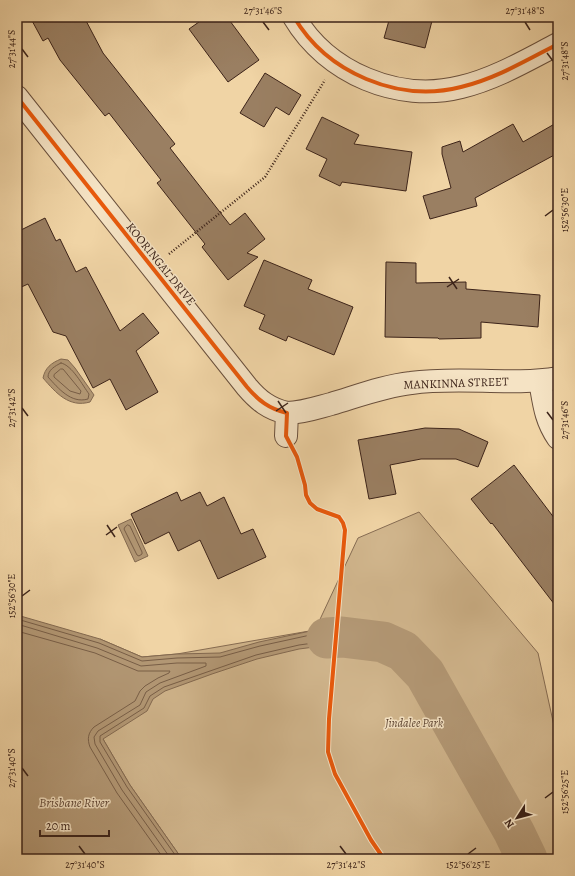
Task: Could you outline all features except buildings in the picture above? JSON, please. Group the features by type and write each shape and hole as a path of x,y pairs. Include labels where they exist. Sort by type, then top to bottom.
{"street":[{"path":"294,17 314,44 336,62 367,80 382,85 417,91 433,92 463,87 512,67 558,44"},
{"name":"KOORINGAL DRIVE","path":"17,97 254,395 270,407 286,413"},
{"path":"549,380 546,416 558,438"},
{"name":"MANKINNA STREET","path":"286,413 304,412 395,385 413,382 549,380"},
{"path":"286,413 286,436"}],"path":[{"path":"150,266 167,256 265,177 336,62"}],"green space":[{"name":"Jindalee Park","path":"419,512 538,653 558,744 558,859 182,859 130,785 103,739 100,639 142,657 177,654 315,630 358,538"}],"water":[{"path":"61,359 68,360 94,395 90,402 76,403 69,401 58,394 43,378 45,371 49,366"},
{"path":"131,519 148,556 135,562 118,525"},
{"name":"Brisbane River","path":"17,615 100,639 142,657 177,654 220,653 259,642 315,630 347,631 383,642 345,643 299,649 257,659 212,674 165,691 153,699 147,711 103,739 130,785 182,859 17,859"}],"waterway":[{"path":"327,638 342,637 383,642 403,651 425,674 514,832 527,859"}],"cycle path":[{"path":"294,17 308,37 325,54 345,68 366,79 389,87 413,91 437,91 474,84 511,68 558,44"},
{"path":"17,97 247,387 264,403 287,413 286,436 297,457 305,485 306,495 310,503 317,509 339,517 343,523 345,530 329,719 328,752 335,774 371,840 384,859"}]}
